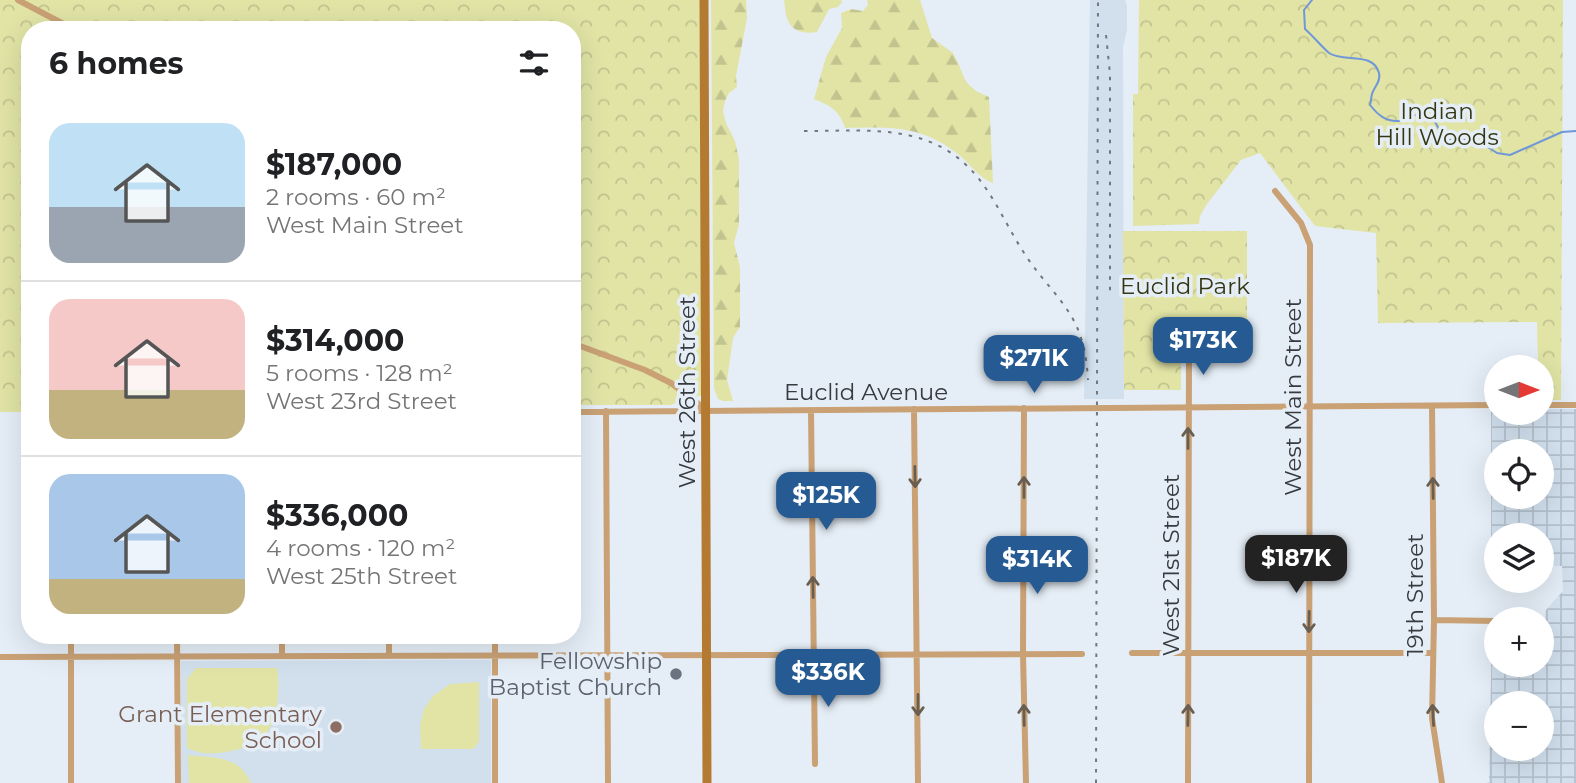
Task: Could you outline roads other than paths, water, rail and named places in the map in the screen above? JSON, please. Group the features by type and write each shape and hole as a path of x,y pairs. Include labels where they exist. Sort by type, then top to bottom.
{"street":[{"path":"18,0 58,21"},
{"name":"West 26th Street","path":"704,0 707,783"},
{"name":"West Main Street","path":"1275,191 1301,223 1311,245 1309,783"},
{"path":"581,346 645,370 671,383 707,411"},
{"name":"West 21st Street","path":"1188,783 1189,346"},
{"name":"Euclid Avenue","path":"581,412 1484,405"},
{"path":"1554,405 1576,405"},
{"name":"19th Street","path":"1432,406 1432,718 1442,783"},
{"path":"1024,408 1023,654 1026,783"},
{"path":"914,409 918,783"},
{"path":"811,410 815,764"},
{"path":"606,411 608,783"},
{"path":"1434,620 1484,621"},
{"path":"71,644 71,783"},
{"path":"177,644 178,783"},
{"path":"282,644 282,656"},
{"path":"389,644 389,656"},
{"path":"495,644 495,783"},
{"path":"1132,653 1433,653"},
{"path":"0,657 1082,654"}],"waterway":[{"path":"1312,0 1304,10 1305,29 1329,53 1364,60 1376,66 1379,79 1370,105 1386,119 1401,121 1415,115 1426,115 1436,124 1441,138 1480,142 1497,153 1510,155 1562,132 1576,131"}],"railway":[{"path":"1096,783 1098,0"},
{"path":"1106,35 1110,74 1110,296"},
{"path":"804,131 881,131 905,135 928,141 949,152 969,168 987,190 1036,270 1071,315 1083,344 1088,380"}],"place":[{"name":"Fellowship Baptist Church","path":"676,674"},
{"name":"Grant Elementary School","path":"336,727"}],"park label":[{"name":"Indian Hill Woods","path":"1437,124"},
{"name":"Euclid Park","path":"1185,286"}]}
